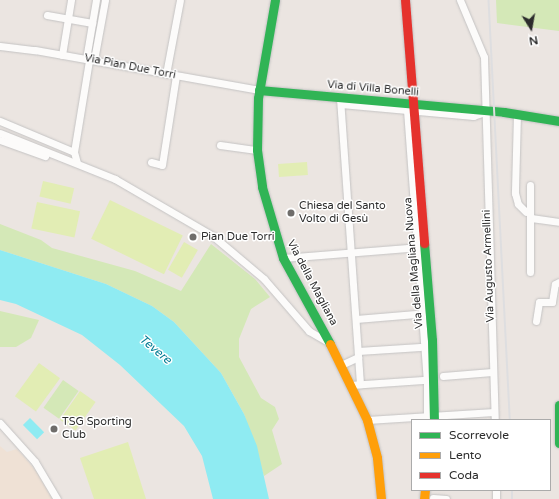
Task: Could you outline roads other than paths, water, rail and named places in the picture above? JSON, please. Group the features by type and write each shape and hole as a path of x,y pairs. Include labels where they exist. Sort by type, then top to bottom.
{"main road":[{"name":"Via della Magliana","path":"275,0 259,90 257,150 264,195 283,258 330,343 367,420 377,458 381,499"},
{"name":"Via della Magliana Nuova","path":"405,0 420,245 435,380 432,418"},
{"name":"Via di Villa Bonelli","path":"259,90 340,101 412,108 517,114 559,121"},
{"path":"559,405 559,443"}],"street":[{"path":"62,55 71,0"},
{"path":"90,60 92,23 96,0"},
{"path":"77,163 74,152 90,60 105,0"},
{"path":"166,74 180,0"},
{"name":"Via Augusto Armellini","path":"460,0 484,56 492,372 495,419"},
{"path":"46,15 92,23"},
{"name":"Via Pian Due Torri","path":"0,46 62,55 259,90"},
{"path":"151,162 162,165 176,76"},
{"path":"340,101 352,252 360,384"},
{"path":"517,114 515,193 518,204 529,214 559,222"},
{"path":"0,122 74,152"},
{"path":"0,133 60,159"},
{"path":"0,140 27,151 77,163 123,183 227,246 264,279 308,331 330,343"},
{"path":"220,144 257,150"},
{"path":"530,185 530,272"},
{"path":"283,258 420,245"},
{"path":"536,321 539,302 556,303 555,284 559,282"},
{"path":"356,319 416,314"},
{"path":"341,365 358,354 420,347"},
{"path":"443,376 492,372"},
{"path":"350,385 423,380"},
{"path":"367,420 432,418 494,412"},
{"path":"0,423 35,462 57,499"},
{"path":"429,499 446,499"}],"water":[{"name":"Tevere","path":"0,250 106,284 152,306 174,322 221,373 244,414 257,446 269,499 213,499 202,456 184,426 120,365 82,335 16,304 0,300"},
{"path":"30,418 44,432 37,439 23,425"}],"railway":[{"path":"489,0 510,419"},
{"path":"512,491 512,499"}],"place":[{"name":"Chiesa del Santo Volto di Gesù","path":"291,213"},
{"name":"Pian Due Torri","path":"193,237"},
{"name":"TSG Sporting Club","path":"54,429"}]}
